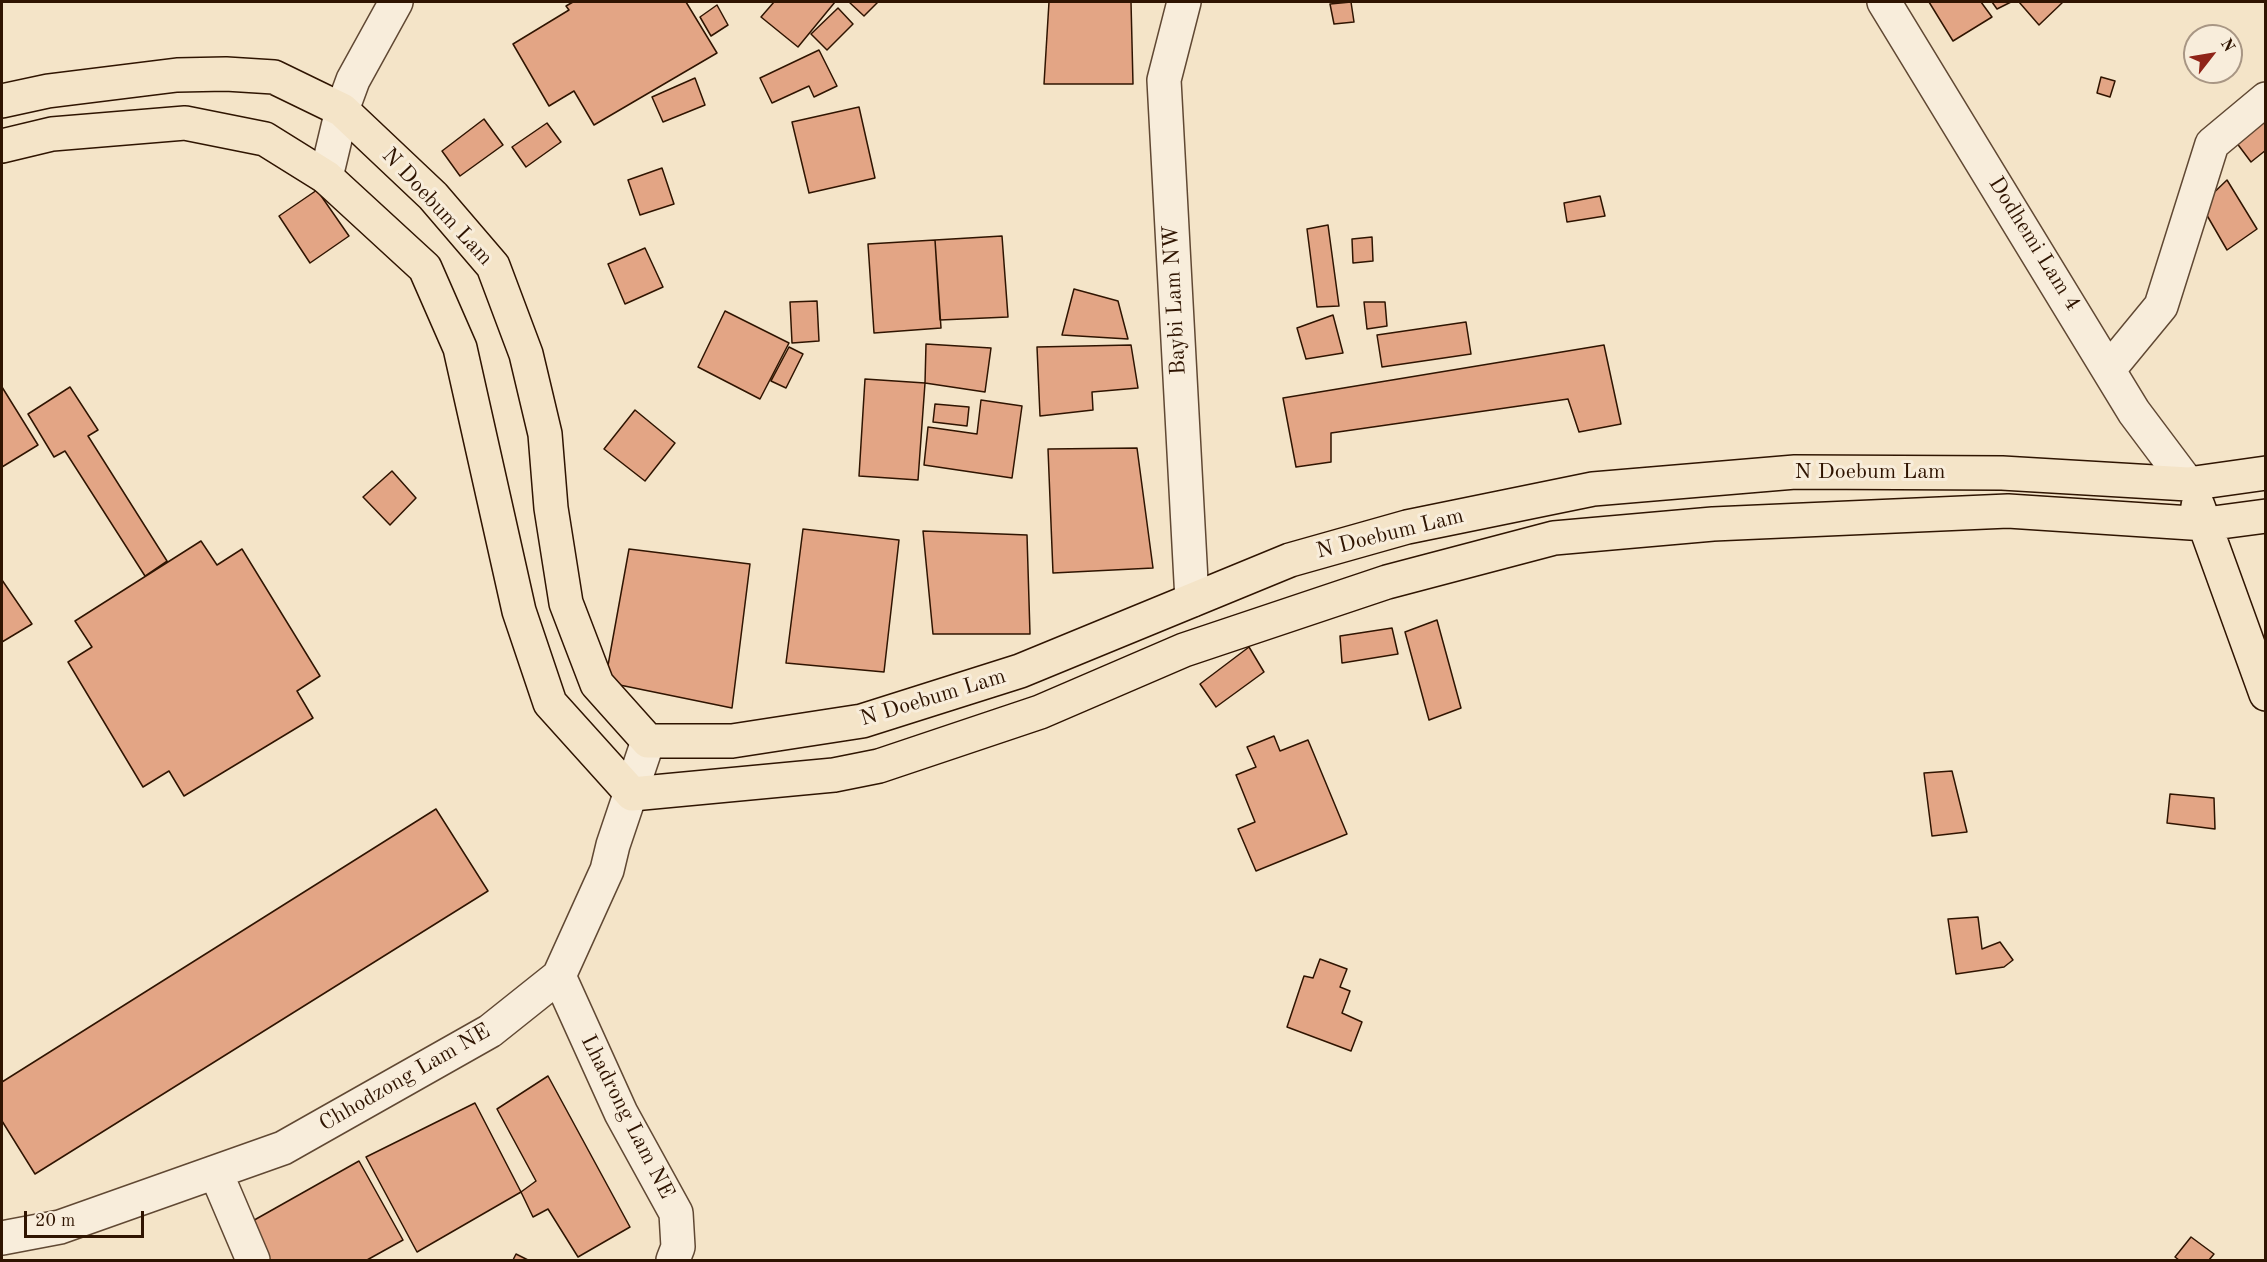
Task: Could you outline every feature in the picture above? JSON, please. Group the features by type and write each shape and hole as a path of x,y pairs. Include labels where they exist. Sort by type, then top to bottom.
{"main road":[{"name":"N Doebum Lam","path":"2,101 48,91 177,75 274,76 342,110 433,196 494,266 526,354 545,434 551,508 566,603 597,684 648,741 732,741 862,721 1020,671 1290,560 1407,527 1593,489 1795,472 2002,473 2188,484 2265,473"},
{"path":"2,146 52,134 185,123 265,139 326,177 424,268 460,348 519,611 550,703 632,794"},
{"path":"2188,484 2206,524 2265,693"},
{"name":"N Doebum Lam","path":"632,794 834,775 879,766 1040,712 1184,650 1387,582 1554,538 1713,524 2008,511 2206,524 2265,516"}],"street":[{"path":"326,177 342,110 353,80 396,2"},
{"name":"Baybi Lam NW","path":"1184,2 1164,80 1192,600"},
{"name":"Dodhemi Lam 4","path":"1884,2 2110,368 2134,412 2188,484"},
{"path":"2110,368 2161,306 2212,144 2265,99"},
{"name":"Chhodzong Lam NE","path":"2,1238 60,1227 283,1148 490,1031 559,976 607,870 613,845 648,741"},
{"name":"Lhadrong Lam NE","path":"559,976 621,1113 676,1213 678,1247 673,1260"},
{"path":"216,1173 253,1260"}],"building":[{"path":"573,2 686,2 717,53 594,125 574,91 549,106 513,44 569,10 566,6"},
{"path":"774,2 835,2 798,47 761,17"},
{"path":"849,2 878,2 864,16"},
{"path":"1049,2 1131,2 1133,84 1044,84"},
{"path":"1351,2 1354,22 1334,24 1330,4"},
{"path":"1929,2 1981,2 1992,17 1953,41"},
{"path":"1992,2 2011,2 1997,9"},
{"path":"2019,2 2063,2 2039,25"},
{"path":"717,5 728,25 711,36 700,17"},
{"path":"838,8 853,24 827,50 811,34"},
{"path":"819,50 837,86 814,97 809,86 772,103 760,78"},
{"path":"2101,77 2115,81 2110,97 2097,93"},
{"path":"695,78 705,105 663,122 652,97"},
{"path":"859,107 875,178 809,193 792,122"},
{"path":"2266,116 2266,150 2251,162 2236,142"},
{"path":"484,119 503,145 460,176 442,151"},
{"path":"547,123 561,142 526,167 512,147"},
{"path":"662,168 674,204 640,215 628,180"},
{"path":"2227,180 2257,229 2227,250 2201,205"},
{"path":"317,190 349,236 310,263 279,216"},
{"path":"1600,196 1605,216 1567,222 1564,203"},
{"path":"1328,225 1339,306 1317,307 1307,229"},
{"path":"1002,236 1008,317 940,320 935,240"},
{"path":"1372,237 1373,261 1353,263 1352,239"},
{"path":"935,240 941,328 874,333 868,244"},
{"path":"645,248 663,287 625,304 608,264"},
{"path":"1074,289 1118,301 1128,339 1062,335"},
{"path":"817,301 819,341 792,343 790,302"},
{"path":"1364,302 1385,302 1387,326 1367,329"},
{"path":"725,311 789,343 760,399 698,367"},
{"path":"1333,315 1343,353 1306,359 1297,328"},
{"path":"1466,322 1471,354 1382,367 1377,335"},
{"path":"926,344 991,348 985,392 925,383"},
{"path":"1131,345 1138,388 1092,392 1093,410 1040,416 1037,347"},
{"path":"1604,345 1621,424 1579,432 1568,399 1331,433 1331,462 1296,467 1283,398"},
{"path":"789,347 803,354 786,388 771,381"},
{"path":"865,379 925,383 918,480 859,476"},
{"path":"2,387 38,445 2,467"},
{"path":"70,387 98,430 88,436 167,561 145,576 65,451 54,457 28,414"},
{"path":"981,400 1022,406 1012,478 924,465 928,427 977,434"},
{"path":"935,404 969,407 967,426 933,422"},
{"path":"635,410 675,443 645,481 604,449"},
{"path":"1137,448 1153,568 1053,573 1048,449"},
{"path":"392,471 416,498 390,525 363,497"},
{"path":"803,529 899,540 884,672 786,663"},
{"path":"923,531 1027,535 1030,634 933,634"},
{"path":"201,541 217,565 242,549 320,676 297,691 313,718 184,796 169,771 143,787 68,662 92,647 75,621"},
{"path":"629,549 750,564 732,708 605,682"},
{"path":"2,580 32,624 2,642"},
{"path":"1437,620 1461,708 1429,720 1405,632"},
{"path":"1392,628 1398,654 1342,663 1340,636"},
{"path":"1249,647 1264,672 1216,707 1200,684"},
{"path":"1274,736 1280,751 1308,740 1347,834 1256,871 1238,829 1255,822 1236,775 1256,767 1247,747"},
{"path":"1952,771 1967,832 1932,836 1924,773"},
{"path":"2170,794 2214,798 2215,829 2167,823"},
{"path":"436,809 488,891 35,1174 2,1121 2,1082"},
{"path":"1978,917 1982,949 2000,942 2013,960 2004,967 1956,974 1948,919"},
{"path":"1320,959 1347,969 1340,987 1350,991 1342,1013 1362,1022 1351,1051 1287,1027 1304,976 1313,978"},
{"path":"548,1076 630,1227 578,1257 548,1209 533,1217 521,1192 536,1181 497,1109"},
{"path":"475,1103 521,1192 417,1252 366,1157"},
{"path":"359,1161 403,1240 367,1260 265,1260 249,1223"},
{"path":"2191,1237 2214,1254 2209,1260 2179,1260 2175,1257"},
{"path":"516,1254 528,1260 513,1260"}]}
